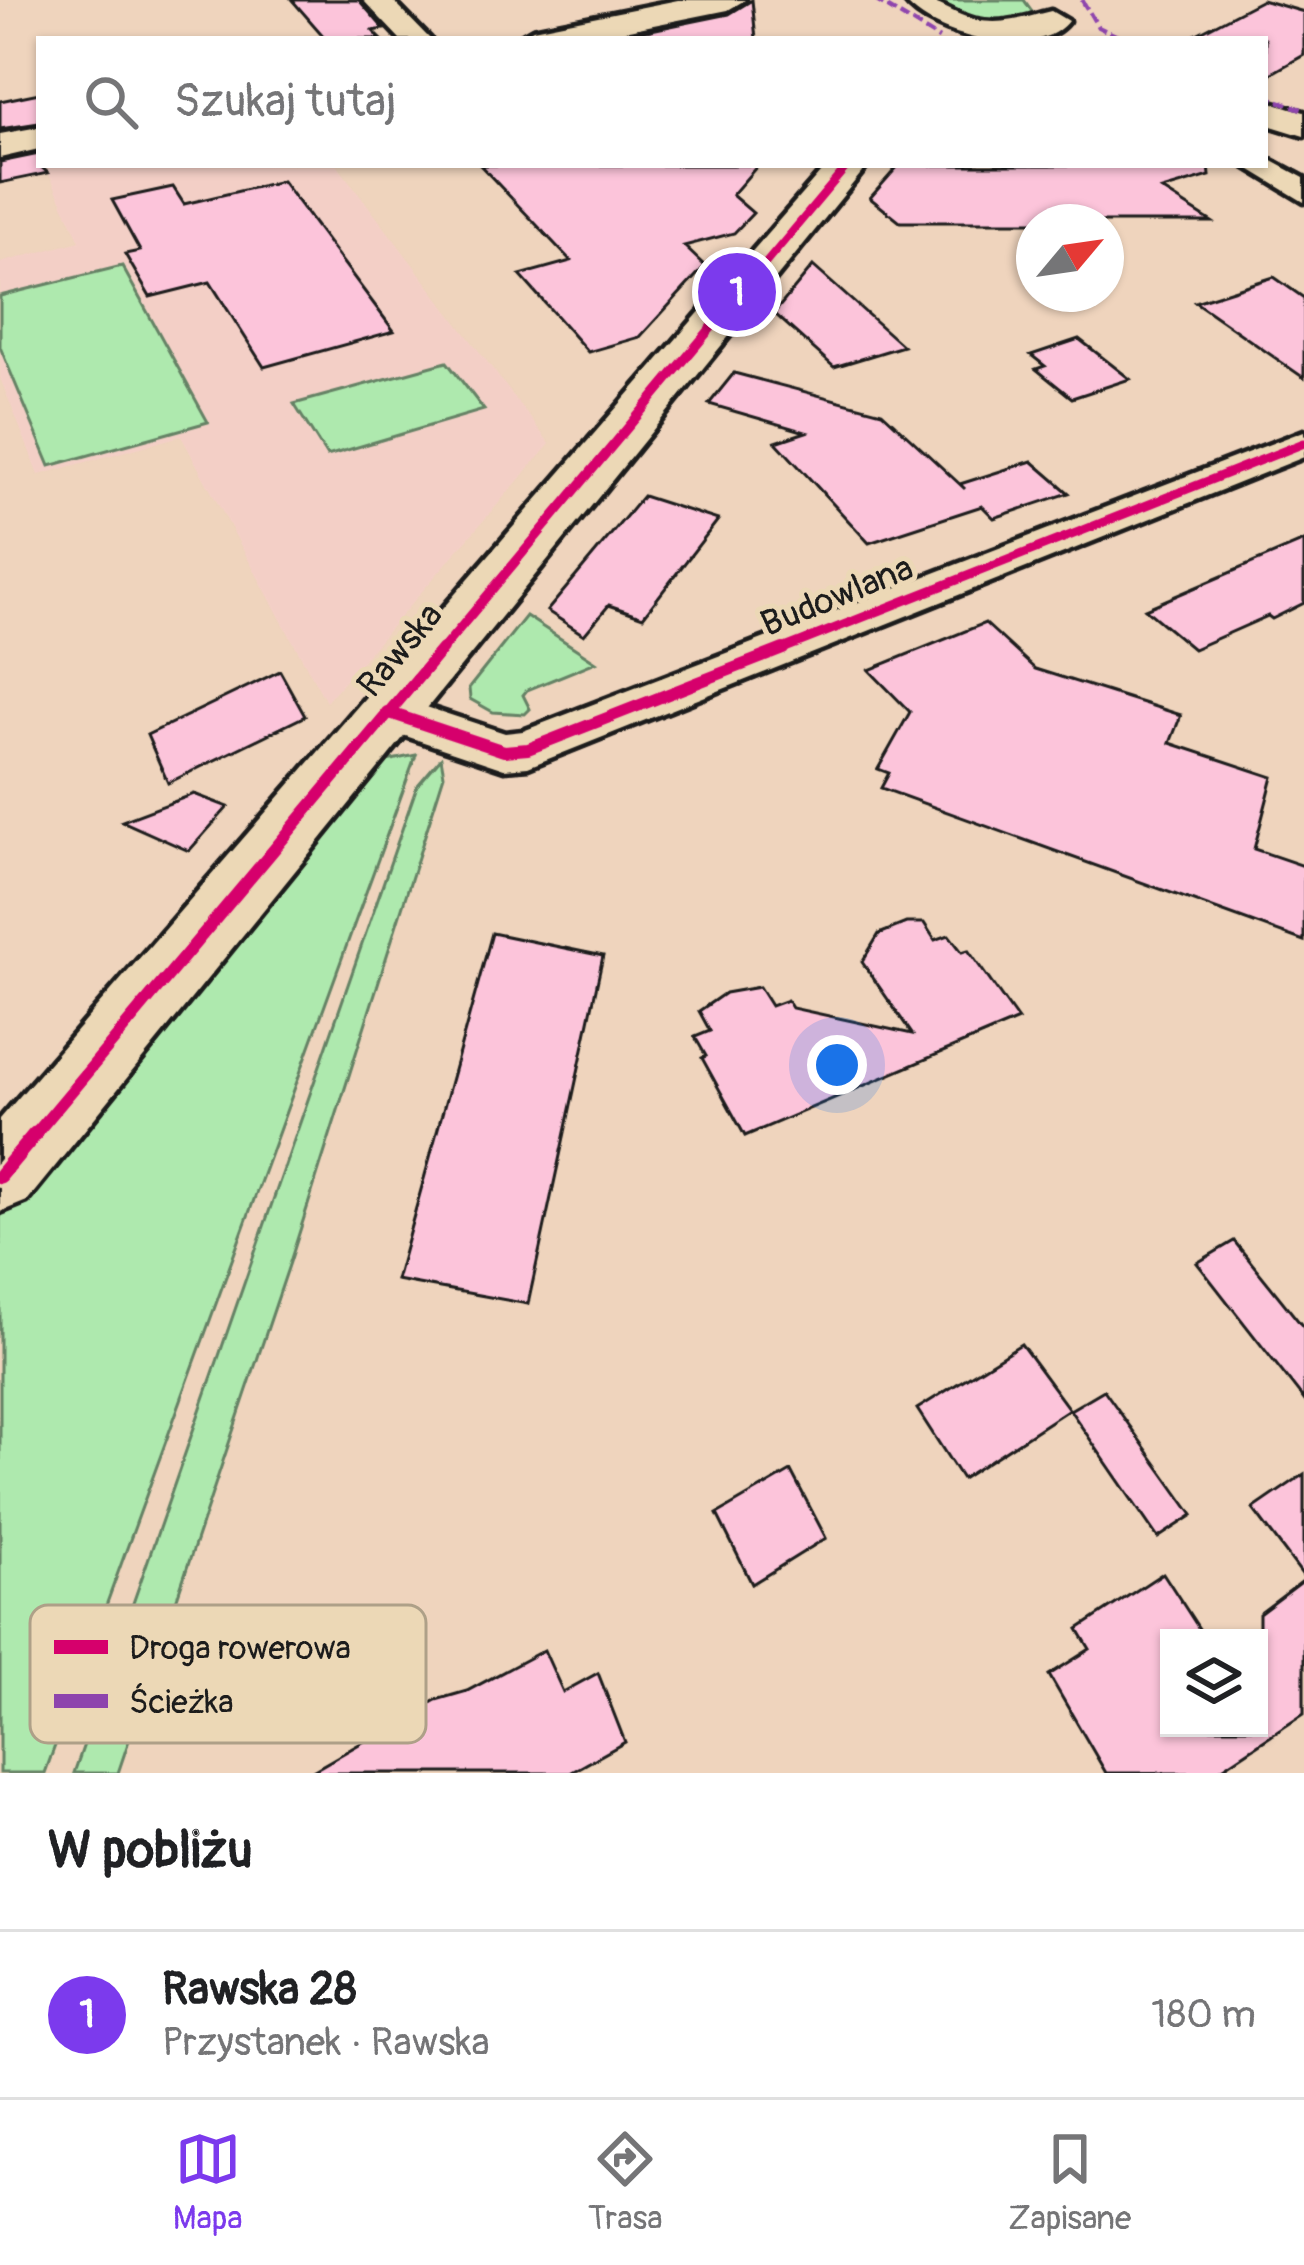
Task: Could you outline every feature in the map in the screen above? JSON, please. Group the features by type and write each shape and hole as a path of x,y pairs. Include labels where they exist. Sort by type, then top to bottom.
{"street":[{"path":"377,0 413,36"},
{"path":"548,36 728,0"},
{"path":"921,0 1012,28 1071,36"},
{"path":"1268,112 1304,125"},
{"path":"0,146 36,139"},
{"name":"Rawska","path":"0,1175 845,168"},
{"path":"1264,168 1304,192"},
{"name":"Budowlana","path":"387,712 503,752 528,749 1304,443"}],"shaded area":[{"path":"46,168 339,168 550,444 326,702 181,436 39,475 0,378 0,263 80,241"}],"green space":[{"path":"939,0 1024,0 1032,11 1026,18 980,19"},
{"path":"122,266 208,422 50,466 0,347 0,296"},
{"path":"447,362 484,410 327,456 294,404"},
{"path":"526,616 596,662 527,690 523,695 530,709 525,714 493,712 470,699 469,688"},
{"path":"416,755 106,1605 30,1605 30,1743 56,1743 45,1773 0,1773 0,1215 321,823 382,762"},
{"path":"441,758 444,775 290,1262 175,1605 132,1605 417,786"},
{"path":"84,1743 128,1743 118,1773 74,1773"}],"building":[{"path":"292,0 359,0 384,29 373,31 378,36 323,36"},
{"path":"752,0 756,36 622,36 729,14"},
{"path":"1262,0 1304,12 1304,55 1268,75 1268,36 1193,36"},
{"path":"36,94 36,123 0,129 0,101"},
{"path":"36,155 36,168 48,173 0,183 0,162"},
{"path":"483,168 755,168 732,195 753,213 734,233 684,246 705,266 640,337 588,352 520,275 571,261"},
{"path":"896,168 1209,168 1210,176 1162,190 1212,222 1124,222 1124,204 1016,204 1016,222 900,222 870,198"},
{"path":"282,181 394,331 264,367 210,282 150,297 125,254 140,251 112,200 173,187 184,204"},
{"path":"813,266 903,346 834,367 774,313"},
{"path":"1274,277 1304,298 1304,378 1195,302"},
{"path":"1079,339 1130,379 1072,398 1036,369 1045,366 1031,355"},
{"path":"734,373 882,412 965,489 960,484 1032,461 1069,493 994,518 982,506 869,543 776,442 806,432 709,404"},
{"path":"643,496 718,520 643,617 609,605 584,635 547,611"},
{"path":"1304,541 1304,603 1272,619 1268,616 1193,649 1145,609"},
{"path":"985,623 1035,669 1181,715 1170,743 1273,777 1254,849 1304,866 1304,941 881,788 889,773 878,769 910,712 869,670"},
{"path":"280,671 305,716 168,783 147,735"},
{"path":"194,794 228,807 189,851 122,821"},
{"path":"906,923 924,923 935,940 949,935 962,952 968,950 1018,1020 745,1136 702,1058 706,1056 695,1037 710,1031 699,1011 725,993 759,987 771,1006 787,1000 792,1008 912,1034 862,962 879,934"},
{"path":"492,933 603,956 528,1304 396,1280"},
{"path":"1234,1241 1304,1328 1304,1400 1197,1263"},
{"path":"1021,1344 1069,1409 962,1479 917,1409"},
{"path":"1104,1390 1193,1515 1158,1538 1070,1410"},
{"path":"791,1471 826,1538 752,1584 717,1514"},
{"path":"1304,1474 1304,1577 1253,1509"},
{"path":"1163,1573 1199,1629 1160,1629 1160,1737 1268,1737 1268,1629 1259,1629 1259,1614 1304,1580 1304,1714 1215,1773 1106,1773 1049,1675 1090,1649 1078,1629"},
{"path":"544,1650 563,1692 598,1673 625,1742 570,1773 309,1773 361,1743 426,1743 426,1706 467,1691"}],"marked path":[{"path":"875,0 934,36"},
{"path":"1082,0 1098,27 1118,36"},
{"path":"1268,97 1304,110"}],"cycle path":[{"path":"0,1176 845,168"},
{"path":"387,712 504,751 528,749 1304,443"}],"place":[{"name":"Rawska 28","path":"737,292"}]}
